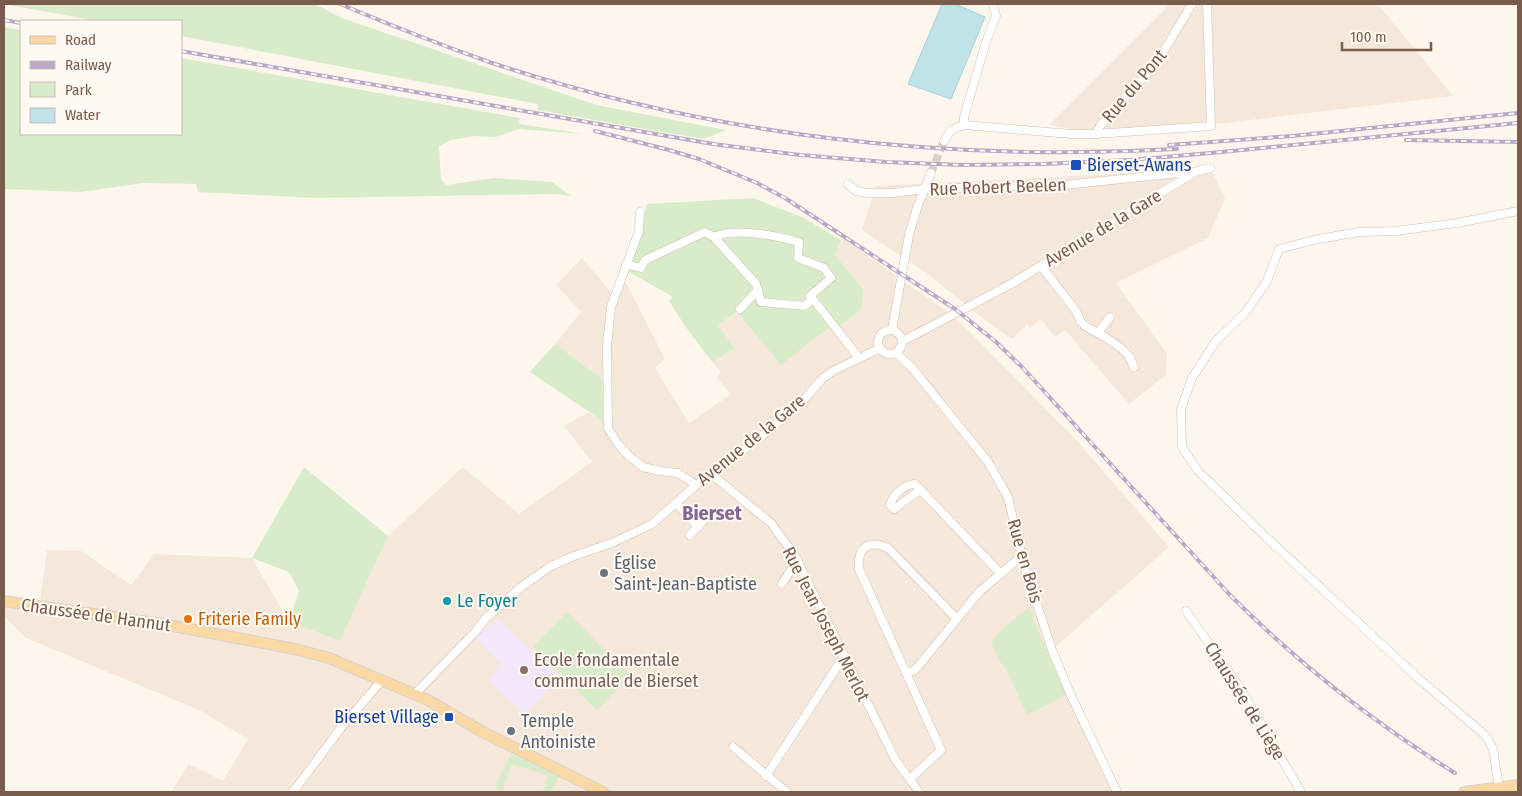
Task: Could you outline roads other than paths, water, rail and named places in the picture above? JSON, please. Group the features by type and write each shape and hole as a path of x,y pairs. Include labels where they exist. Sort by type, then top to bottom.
{"main road":[{"name":"Chaussée de Hannut","path":"4,602 168,625 289,648 329,658 428,700 481,731 603,792"},
{"path":"1464,792 1518,786"}],"street":[{"path":"944,141 951,130 964,125 964,117 986,42 996,16 993,4"},
{"name":"Rue du Pont","path":"964,125 1072,134 1096,134 1100,126 1156,64 1192,4"},
{"path":"1096,134 1211,126 1207,4"},
{"name":"Rue Robert Beelen","path":"848,184 856,191 868,193 925,189 1064,185 1198,171 1210,168"},
{"name":"Avenue de la Gare","path":"902,341 994,293 1198,171"},
{"path":"892,330 909,235 931,173"},
{"path":"1499,788 1493,749 1486,736 1418,678 1198,472 1182,447 1181,408 1196,370 1216,341 1246,312 1267,281 1279,249 1358,232 1396,231 1456,223 1518,211"},
{"path":"640,212 638,231 611,307 607,346 608,428 618,444 643,467 660,472 678,473 696,485"},
{"path":"626,264 641,268 645,260 705,232 714,236 756,284 761,302 804,306 813,299"},
{"path":"714,236 723,232 759,234 799,242 798,258 824,268 832,278 810,296 859,358"},
{"path":"1041,266 1076,311 1081,322 1121,348 1129,356 1134,367"},
{"path":"740,309 758,290"},
{"path":"1098,333 1110,317"},
{"path":"892,330 898,333 902,341 901,348 896,353 885,353 880,348 879,339 887,331 892,330"},
{"name":"Avenue de la Gare","path":"415,694 476,631 486,618 521,587 551,566 640,531 652,524 696,485 762,436 799,405 823,378 833,371 880,348"},
{"name":"Rue en Bois","path":"896,353 913,369 988,462 1008,497 1022,558 1052,650 1070,693 1117,792"},
{"name":"Rue Jean Joseph Merlot","path":"711,474 771,523 797,560 895,759 919,792"},
{"path":"920,490 1000,573"},
{"path":"676,502 698,527"},
{"path":"690,535 704,520"},
{"path":"910,779 941,750 859,569 858,557 861,550 870,545 880,544 888,548 957,619"},
{"path":"906,673 915,670 980,591 1000,573 1022,558"},
{"path":"782,584 797,560"},
{"name":"Chaussée de Liège","path":"1186,611 1240,686 1301,792"},
{"path":"766,776 844,656"},
{"path":"293,792 341,728 382,680"},
{"path":"733,747 787,792"}],"water":[{"path":"942,4 955,4 985,17 951,99 908,84"}],"tunnel":[{"path":"931,173 944,141"}],"railway":[{"path":"340,4 492,63 575,88 659,109 745,126 830,138 917,147 1003,151 1090,152 1177,149"},
{"path":"4,20 20,23"},
{"path":"182,51 713,144 800,155 886,162 963,165 1130,160 1518,123"},
{"path":"1169,145 1292,136 1518,113"},
{"path":"595,131 699,159 757,183 785,198 955,309 996,342 1022,367 1230,595 1282,645 1365,712 1455,773"},
{"path":"1406,140 1518,142"}],"place":[{"name":"Bierset-Awans","path":"1076,165"},
{"name":"Église Saint-Jean-Baptiste","path":"604,573"},
{"name":"Le Foyer","path":"447,601"},
{"name":"Friterie Family","path":"188,619"},
{"name":"Ecole fondamentale communale de Bierset","path":"524,670"},
{"name":"Bierset Village","path":"449,717"},
{"name":"Temple Antoiniste","path":"511,731"}],"district":[{"name":"Bierset","path":"712,513"}]}
